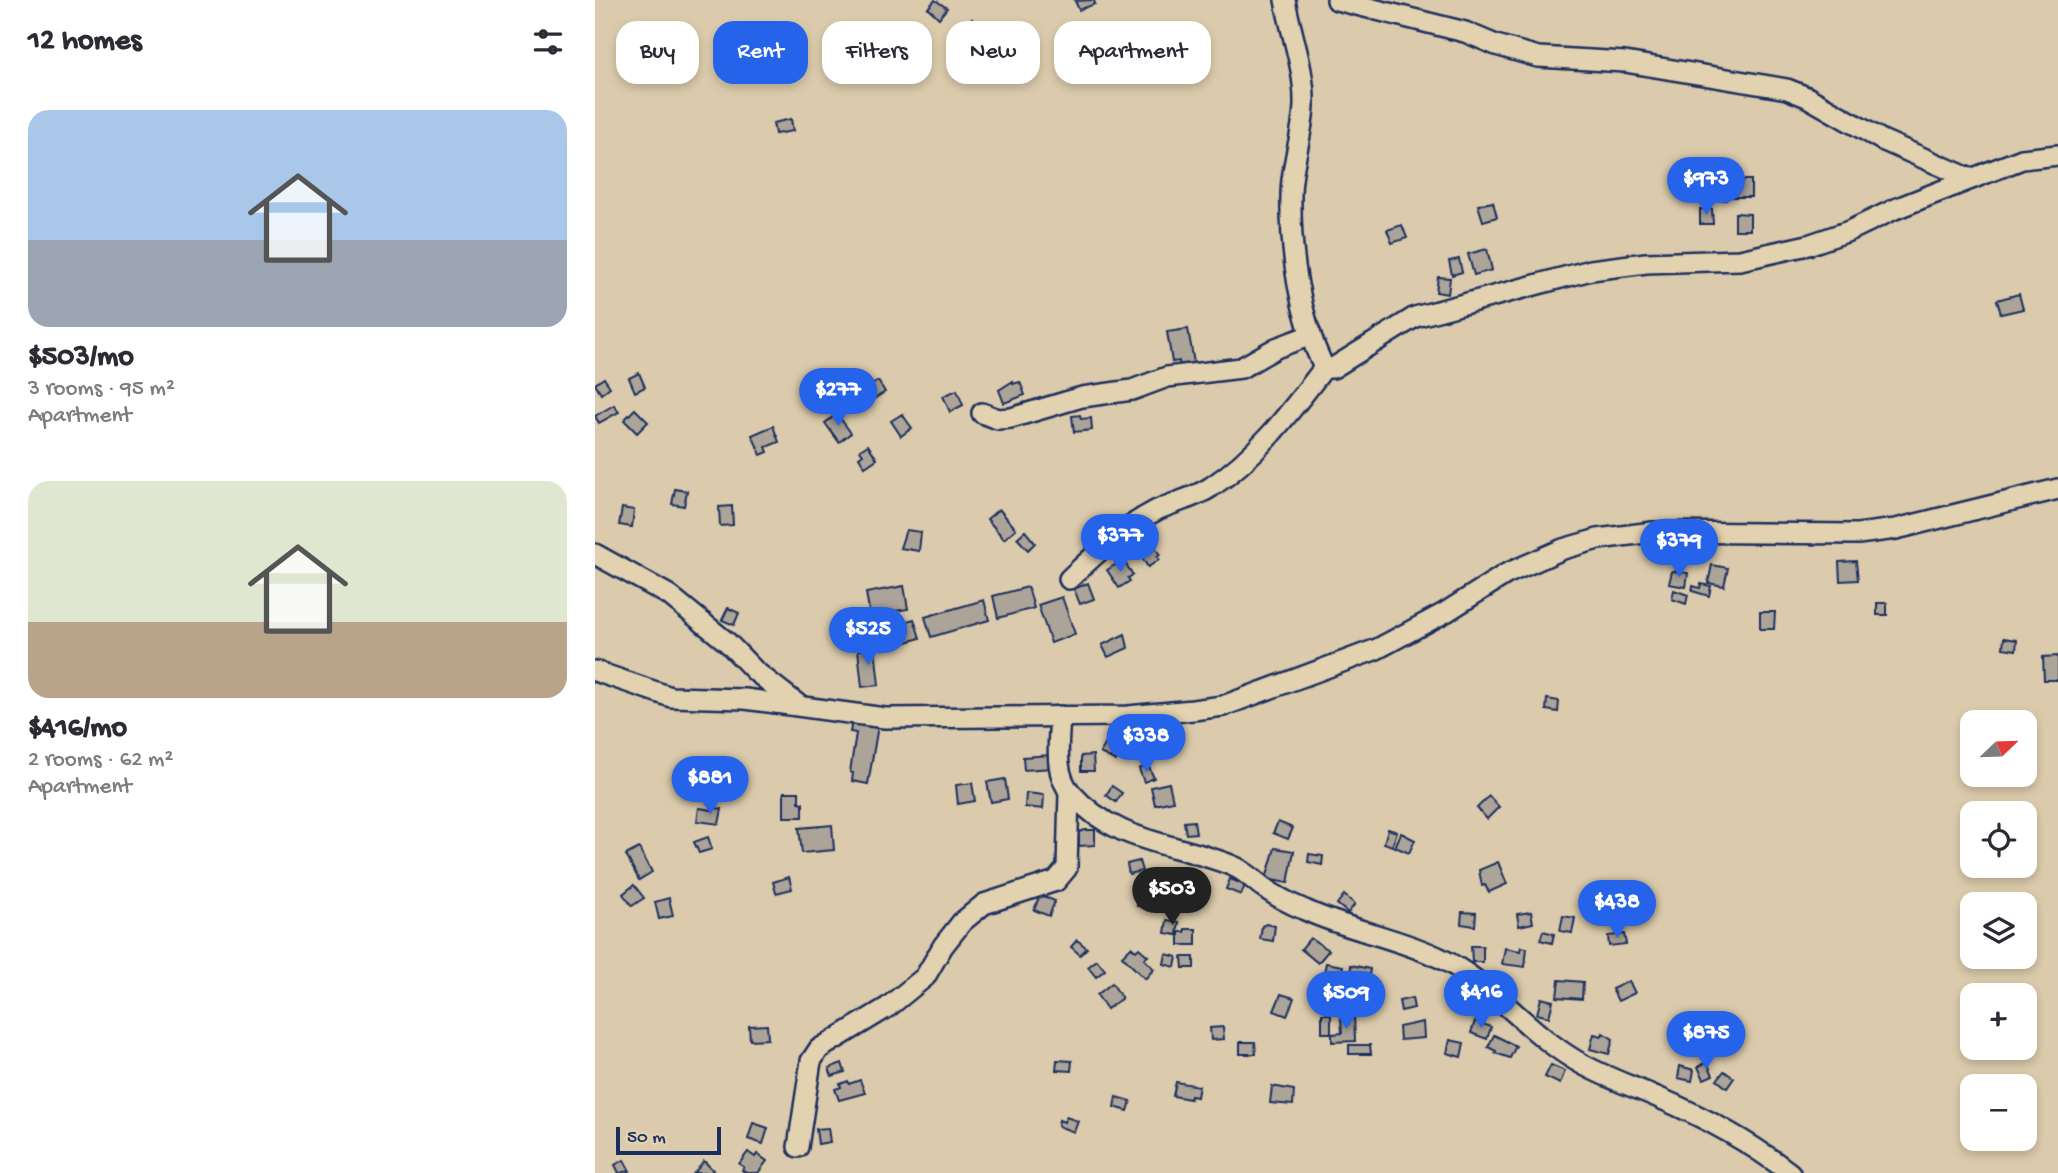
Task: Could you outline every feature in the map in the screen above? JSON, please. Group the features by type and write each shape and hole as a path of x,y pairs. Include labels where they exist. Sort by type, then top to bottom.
{"street":[{"path":"1285,0 1303,75 1304,107 1291,195 1299,296 1324,368"},
{"path":"1338,0 1465,32 1496,45 1538,57 1625,62 1787,89 1824,106 1882,139 1971,179"},
{"path":"1324,368 1333,368 1415,317 1591,270 1646,263 1740,260 1808,245 1849,231 1895,209 2022,159 2058,155"},
{"path":"982,413 998,419 1011,418 1081,397 1132,390 1167,377 1241,368 1276,348 1311,335"},
{"path":"1069,579 1123,529 1158,510 1208,489 1245,462 1285,418 1324,368"},
{"path":"595,671 671,697 745,699 803,709 885,718 1128,716 1223,706 1377,649 1446,612 1506,574 1563,549 1598,539 1653,532 1858,534 1896,529 2058,489"},
{"path":"595,554 670,595 729,643 755,671 803,709"},
{"path":"798,1147 811,1061 819,1049 888,1007 925,976 962,922 984,904 1056,881 1064,874 1067,867 1069,792 1059,760 1060,716"},
{"path":"1069,792 1102,821 1131,836 1184,848 1236,867 1266,890 1305,911 1349,927 1396,939 1442,959 1475,979 1533,1032 1574,1060 1608,1078 1693,1113 1739,1138 1790,1173"}],"building":[{"path":"935,0 947,8 939,18 928,8"},
{"path":"1094,0 1095,4 1079,10 1075,1"},
{"path":"791,119 793,131 775,134 773,123"},
{"path":"1732,180 1751,180 1751,197 1733,197"},
{"path":"1681,183 1694,185 1694,197 1680,196"},
{"path":"1711,188 1725,188 1726,200 1712,200"},
{"path":"1493,202 1497,217 1483,221 1478,205"},
{"path":"1700,209 1712,209 1713,224 1700,224"},
{"path":"1735,213 1750,214 1750,230 1735,230"},
{"path":"1402,225 1407,238 1392,243 1387,230"},
{"path":"1487,249 1492,270 1474,275 1468,254"},
{"path":"1459,259 1462,272 1452,275 1449,261"},
{"path":"1438,277 1450,278 1448,294 1436,292"},
{"path":"2019,294 2023,309 2001,314 1997,300"},
{"path":"1188,329 1194,363 1180,366 1179,361 1172,362 1167,332"},
{"path":"639,373 645,387 635,392 629,378"},
{"path":"604,378 610,387 601,394 595,384"},
{"path":"878,381 885,392 869,402 862,391"},
{"path":"1013,381 1013,384 1020,382 1025,395 1004,403 999,390"},
{"path":"957,390 963,405 950,412 943,396"},
{"path":"614,405 619,412 599,423 595,416"},
{"path":"635,409 648,422 637,433 624,420"},
{"path":"837,414 851,433 839,442 825,423"},
{"path":"902,414 912,428 901,436 891,421"},
{"path":"1080,415 1081,419 1091,418 1092,430 1074,432 1072,416"},
{"path":"773,426 779,442 766,447 768,452 761,455 752,435"},
{"path":"868,445 877,459 865,467 859,457 863,454 860,450"},
{"path":"675,489 687,491 684,506 672,504"},
{"path":"732,506 733,525 720,526 719,507"},
{"path":"622,508 634,510 632,527 619,525"},
{"path":"999,509 1016,529 1004,539 987,519"},
{"path":"906,530 921,532 919,551 900,548"},
{"path":"1025,531 1035,543 1028,550 1017,538"},
{"path":"1151,541 1160,555 1157,557 1159,560 1148,567 1137,550"},
{"path":"1123,560 1133,575 1128,578 1130,581 1119,588 1107,570"},
{"path":"1856,561 1858,580 1840,581 1839,562"},
{"path":"1712,565 1728,568 1724,586 1708,583"},
{"path":"1672,571 1688,573 1686,587 1669,584"},
{"path":"1088,583 1094,599 1080,604 1074,589"},
{"path":"1701,584 1711,586 1709,596 1692,591 1693,586 1700,588"},
{"path":"904,586 908,609 870,615 866,593"},
{"path":"1028,587 1034,608 998,618 993,596"},
{"path":"1674,590 1688,595 1686,604 1672,599"},
{"path":"1062,597 1075,634 1051,643 1038,605"},
{"path":"984,600 989,620 931,637 925,617"},
{"path":"1877,603 1887,603 1887,615 1877,615"},
{"path":"728,608 739,613 734,625 722,620"},
{"path":"1760,612 1775,612 1774,629 1760,629"},
{"path":"914,619 920,638 883,649 877,630"},
{"path":"1125,634 1128,648 1108,657 1102,645"},
{"path":"2004,638 2017,640 2016,650 2003,648"},
{"path":"875,648 879,685 862,687 858,650"},
{"path":"2058,656 2058,680 2044,680 2043,657"},
{"path":"1547,699 1559,701 1558,712 1546,710"},
{"path":"852,721 878,726 868,784 852,781 853,773 850,772 856,733 850,732"},
{"path":"1106,743 1121,751 1116,761 1100,753"},
{"path":"1051,755 1052,768 1024,770 1023,757"},
{"path":"1093,755 1094,771 1081,771 1081,756"},
{"path":"1148,765 1154,778 1144,782 1139,769"},
{"path":"1005,779 1008,799 991,802 987,782"},
{"path":"972,783 975,801 958,804 956,785"},
{"path":"1169,783 1173,801 1155,805 1151,787"},
{"path":"1112,786 1122,793 1116,802 1106,795"},
{"path":"784,792 799,792 799,802 803,803 803,817 784,817"},
{"path":"1026,793 1044,795 1043,809 1025,807"},
{"path":"1489,796 1499,807 1487,819 1477,808"},
{"path":"712,807 722,809 719,824 697,821 699,808 712,810"},
{"path":"1194,821 1196,833 1186,834 1184,822"},
{"path":"1278,822 1293,828 1288,839 1273,833"},
{"path":"832,825 834,850 802,853 799,828"},
{"path":"1388,829 1397,832 1392,846 1384,843"},
{"path":"1095,830 1095,845 1079,846 1079,832"},
{"path":"1401,833 1415,840 1409,853 1395,847"},
{"path":"708,837 712,849 699,853 694,842"},
{"path":"639,848 652,872 639,880 626,855"},
{"path":"1275,848 1294,851 1288,883 1266,879"},
{"path":"1309,854 1323,856 1322,865 1308,862"},
{"path":"1139,861 1142,871 1129,874 1127,864"},
{"path":"1498,862 1507,884 1489,892 1485,885 1482,886 1479,870"},
{"path":"1181,870 1196,874 1193,884 1178,880"},
{"path":"789,877 792,889 776,893 773,882"},
{"path":"1230,879 1245,885 1241,895 1226,889"},
{"path":"634,885 644,898 632,906 623,894"},
{"path":"1624,886 1633,886 1634,904 1615,905 1615,889 1624,889"},
{"path":"1138,893 1155,895 1153,907 1137,906"},
{"path":"1040,895 1055,901 1049,916 1034,910"},
{"path":"1344,895 1355,904 1348,913 1337,904"},
{"path":"669,898 673,916 659,919 655,902"},
{"path":"1462,912 1476,913 1475,926 1461,924"},
{"path":"1531,912 1533,923 1519,926 1517,914"},
{"path":"1563,916 1575,918 1572,933 1560,931"},
{"path":"1167,920 1179,922 1177,935 1165,933"},
{"path":"1262,926 1275,926 1273,941 1260,939"},
{"path":"1185,929 1196,929 1196,945 1179,945 1179,932 1185,932"},
{"path":"1543,931 1554,934 1552,943 1540,940"},
{"path":"1624,934 1626,944 1609,946 1608,936"},
{"path":"1310,938 1329,950 1318,963 1301,949"},
{"path":"1077,940 1087,948 1080,955 1071,947"},
{"path":"1471,946 1483,946 1483,962 1472,962"},
{"path":"1131,947 1136,951 1139,948 1148,956 1144,959 1154,969 1145,979 1122,956"},
{"path":"1521,947 1527,948 1525,967 1502,964 1505,948 1520,951"},
{"path":"1166,954 1177,957 1175,967 1164,964"},
{"path":"1182,957 1194,957 1194,968 1183,968"},
{"path":"1097,960 1105,970 1096,977 1088,967"},
{"path":"1326,963 1343,966 1338,991 1321,987"},
{"path":"1351,965 1370,969 1368,982 1350,980"},
{"path":"1559,980 1583,982 1582,999 1557,997"},
{"path":"1629,981 1635,993 1618,1001 1612,989"},
{"path":"1112,983 1122,998 1107,1009 1097,995"},
{"path":"1281,994 1294,998 1287,1016 1274,1011"},
{"path":"1412,998 1414,1008 1401,1011 1399,1001"},
{"path":"1541,998 1553,1001 1549,1017 1537,1014"},
{"path":"1322,1014 1331,1014 1331,1033 1322,1033"},
{"path":"1354,1016 1355,1041 1332,1042 1332,1034 1342,1033 1341,1017"},
{"path":"1475,1021 1491,1027 1487,1039 1471,1033"},
{"path":"1423,1022 1424,1038 1400,1040 1399,1027"},
{"path":"767,1025 768,1039 750,1040 749,1026"},
{"path":"1698,1025 1703,1037 1693,1041 1688,1029"},
{"path":"1223,1027 1224,1039 1211,1040 1210,1028"},
{"path":"1603,1033 1613,1039 1609,1054 1590,1049 1594,1034 1602,1036"},
{"path":"1494,1035 1516,1046 1510,1058 1495,1053 1496,1051 1488,1047"},
{"path":"1450,1040 1464,1043 1461,1057 1447,1053"},
{"path":"1240,1042 1255,1042 1256,1054 1240,1054"},
{"path":"1349,1045 1370,1045 1371,1054 1349,1054"},
{"path":"1057,1060 1072,1061 1071,1071 1056,1070"},
{"path":"1707,1062 1713,1075 1704,1079 1698,1067"},
{"path":"842,1063 845,1072 832,1076 829,1068"},
{"path":"1551,1065 1565,1071 1560,1084 1545,1077"},
{"path":"1680,1066 1694,1070 1692,1081 1678,1078"},
{"path":"1724,1071 1734,1078 1727,1088 1717,1080"},
{"path":"860,1080 865,1093 839,1100 835,1089 841,1087 840,1084"},
{"path":"1176,1082 1199,1086 1197,1097 1191,1096 1190,1099 1173,1096"},
{"path":"1272,1086 1294,1090 1293,1105 1270,1103"},
{"path":"1116,1097 1131,1101 1128,1111 1114,1107"},
{"path":"1066,1117 1078,1121 1074,1132 1058,1126 1059,1120 1064,1122"},
{"path":"753,1123 768,1128 763,1144 748,1139"},
{"path":"828,1128 830,1142 818,1144 816,1129"},
{"path":"748,1152 767,1161 758,1173 746,1173 742,1170 744,1167 739,1164"},
{"path":"624,1160 630,1171 619,1173 615,1165"},
{"path":"704,1161 713,1170 710,1173 694,1173"}]}
